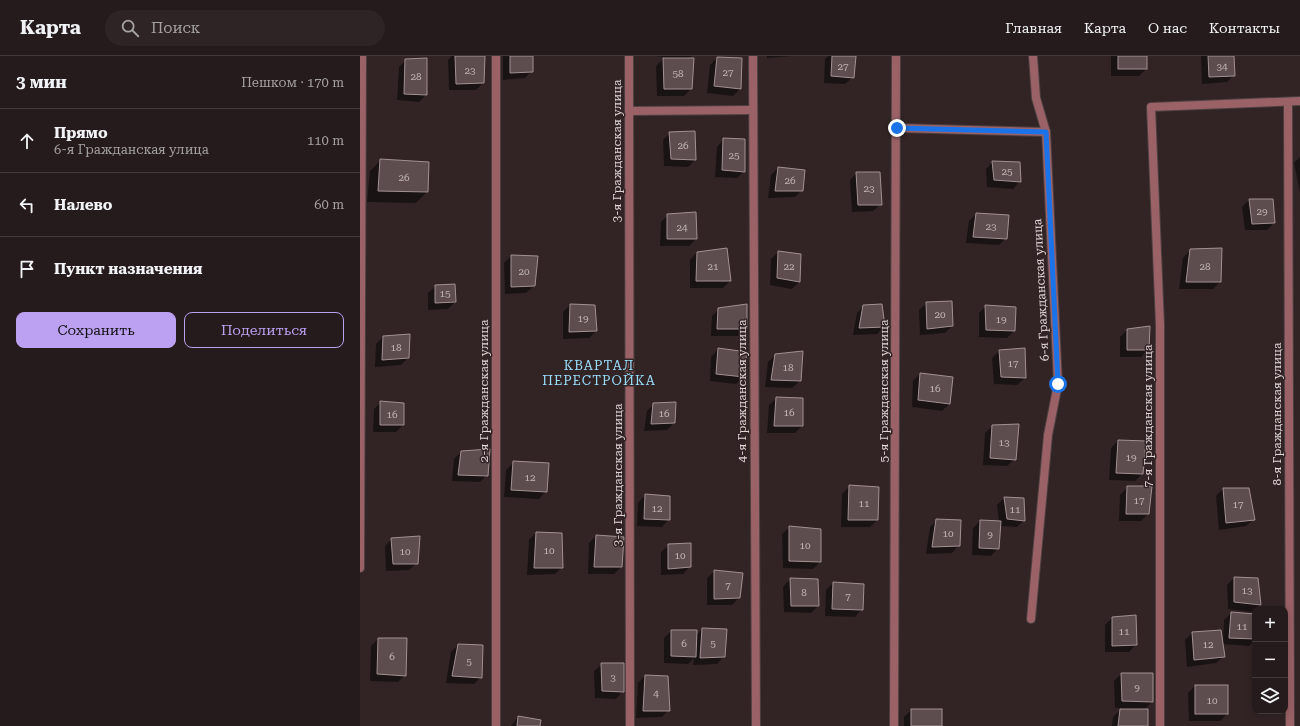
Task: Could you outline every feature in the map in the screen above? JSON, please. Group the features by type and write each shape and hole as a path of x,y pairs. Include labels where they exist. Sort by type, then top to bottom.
{"street":[{"path":"360,568 362,56"},
{"name":"2-я Гражданская улица","path":"496,56 496,726"},
{"name":"3-я Гражданская улица","path":"629,56 630,726"},
{"name":"4-я Гражданская улица","path":"753,56 752,110 756,726"},
{"name":"5-я Гражданская улица","path":"894,726 897,128 896,56"},
{"name":"6-я Гражданская улица","path":"1031,619 1048,435 1058,384 1046,132 1036,98 1033,56"},
{"path":"1288,102 1300,101"},
{"name":"7-я Гражданская улица","path":"1160,726 1160,325 1151,107 1288,102"},
{"name":"8-я Гражданская улица","path":"1288,102 1290,726"},
{"path":"629,111 752,110"},
{"path":"897,128 1046,132"}],"building":[{"path":"455,56 485,56 484,83 456,84"},
{"path":"510,56 533,56 533,72 510,73"},
{"path":"832,56 856,56 854,78 831,76"},
{"path":"1118,56 1147,56 1147,69 1118,69"},
{"path":"1208,56 1234,56 1235,76 1209,77"},
{"path":"717,57 742,58 741,89 714,86"},
{"path":"427,58 427,95 404,94 405,59"},
{"path":"663,58 694,58 692,89 664,89"},
{"path":"695,131 696,160 671,159 669,132"},
{"path":"723,138 745,139 745,172 722,170"},
{"path":"380,159 429,162 428,192 378,191"},
{"path":"992,161 1020,162 1021,182 994,180"},
{"path":"778,167 805,170 803,191 775,191"},
{"path":"856,172 880,172 882,205 858,205"},
{"path":"1249,199 1273,199 1275,223 1252,224"},
{"path":"696,212 697,239 667,239 667,214"},
{"path":"976,213 1009,215 1007,239 973,237"},
{"path":"727,248 731,281 696,281 697,252"},
{"path":"1222,248 1221,282 1186,282 1190,249"},
{"path":"778,251 801,254 800,282 777,278"},
{"path":"511,255 538,256 535,286 511,287"},
{"path":"455,284 456,302 435,303 435,285"},
{"path":"952,301 953,326 927,329 926,302"},
{"path":"570,304 595,305 597,331 569,332"},
{"path":"747,304 747,329 717,329 718,308"},
{"path":"882,304 885,327 859,328 863,305"},
{"path":"985,305 1016,307 1015,331 986,330"},
{"path":"1150,326 1149,350 1127,350 1127,329"},
{"path":"410,334 409,358 382,360 383,336"},
{"path":"718,348 747,352 744,377 716,374"},
{"path":"1025,348 1026,378 1001,377 999,350"},
{"path":"803,351 801,381 771,380 775,354"},
{"path":"920,373 953,377 950,404 918,400"},
{"path":"776,397 803,398 803,426 774,426"},
{"path":"380,401 404,403 404,425 380,425"},
{"path":"676,402 675,423 651,424 653,403"},
{"path":"1019,424 1016,460 990,458 992,425"},
{"path":"1118,440 1146,441 1143,474 1116,473"},
{"path":"490,449 488,476 458,475 461,451"},
{"path":"513,461 549,463 547,492 511,490"},
{"path":"849,485 879,487 878,520 848,520"},
{"path":"1127,486 1152,486 1149,514 1126,514"},
{"path":"1223,488 1249,488 1255,520 1226,523"},
{"path":"645,494 670,496 670,520 644,519"},
{"path":"1004,497 1024,498 1025,521 1007,519"},
{"path":"936,519 961,520 960,546 932,547"},
{"path":"980,520 1001,521 999,549 979,548"},
{"path":"789,526 821,529 821,562 789,561"},
{"path":"536,532 562,533 563,568 534,568"},
{"path":"596,535 624,537 622,567 594,567"},
{"path":"420,536 418,564 393,564 391,538"},
{"path":"691,543 691,567 668,569 668,544"},
{"path":"714,570 743,573 740,598 714,599"},
{"path":"1234,577 1258,578 1261,605 1234,602"},
{"path":"790,578 818,579 819,606 791,606"},
{"path":"833,582 864,584 863,610 832,609"},
{"path":"1231,612 1252,614 1252,639 1229,638"},
{"path":"1136,615 1137,645 1112,646 1112,617"},
{"path":"702,628 727,629 725,657 700,658"},
{"path":"671,630 697,630 696,657 671,656"},
{"path":"1221,630 1225,657 1194,660 1192,632"},
{"path":"378,638 407,638 406,676 377,674"},
{"path":"458,644 483,645 482,678 452,676"},
{"path":"601,663 624,663 624,692 602,691"},
{"path":"1121,673 1153,673 1153,702 1122,701"},
{"path":"645,675 668,676 670,711 643,711"},
{"path":"1195,685 1228,685 1228,714 1195,714"},
{"path":"911,709 942,709 942,726 911,726"},
{"path":"1120,709 1148,709 1148,726 1118,726"},
{"path":"518,716 541,720 540,726 517,726"}],"district":[{"name":"КВАРТАЛ ПЕРЕСТРОЙКА","path":"599,372"}],"route":[{"path":"897,128 1046,132 1058,384"}]}
